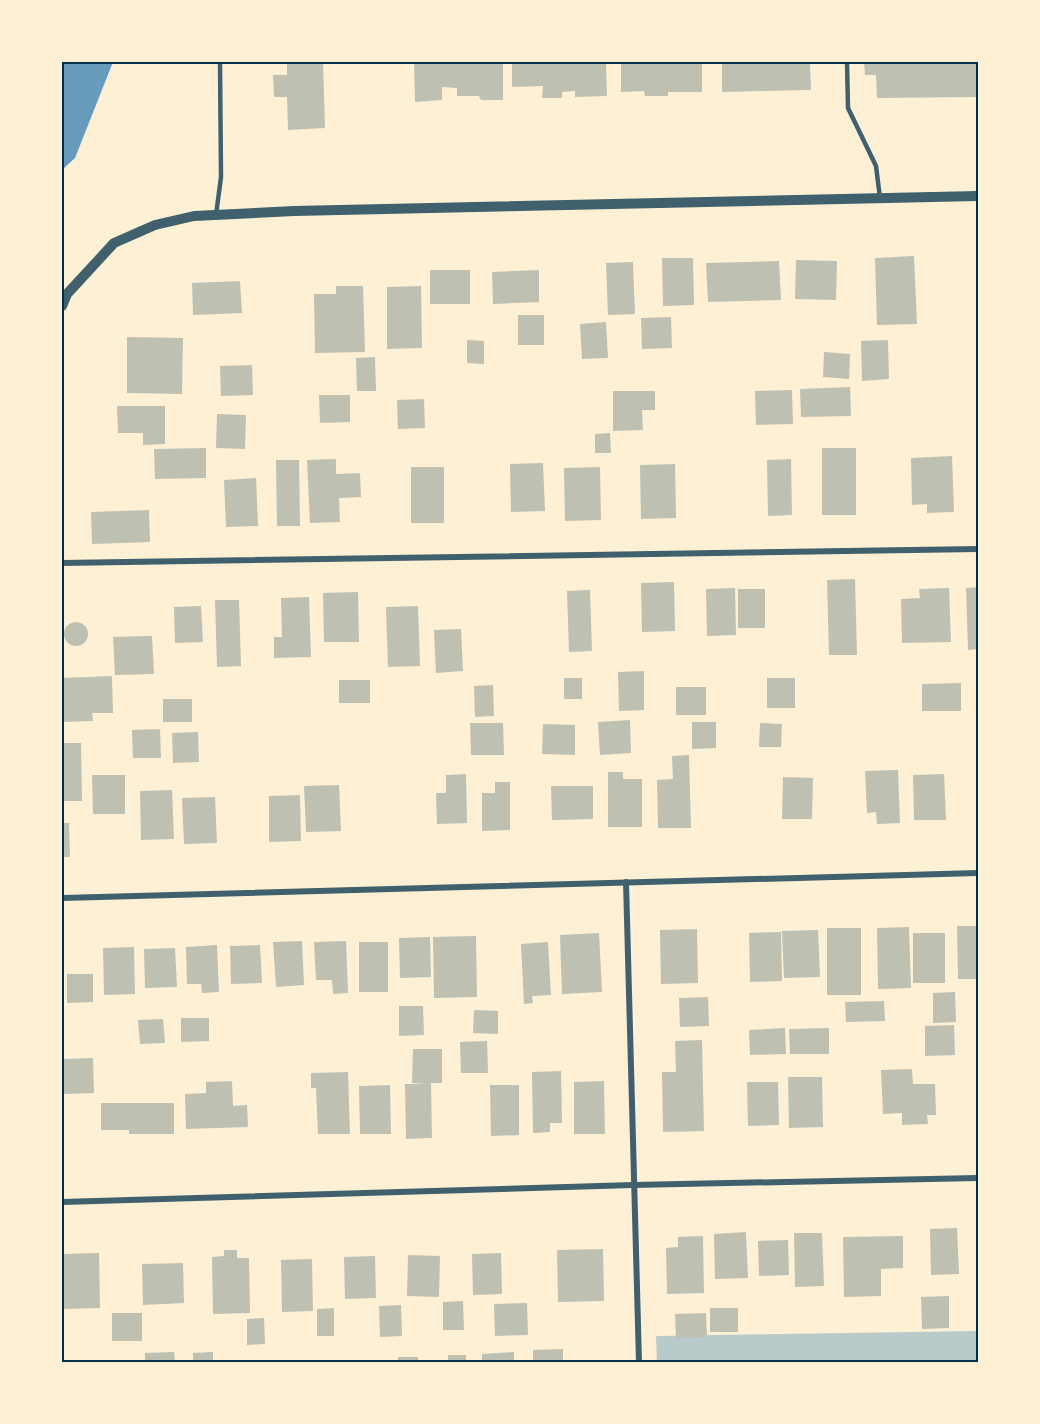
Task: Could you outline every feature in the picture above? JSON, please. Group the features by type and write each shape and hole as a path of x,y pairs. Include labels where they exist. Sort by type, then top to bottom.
{"street":[{"path":"62,306 67,294 114,243 155,225 194,216 318,210 978,196"},
{"path":"62,563 978,549"},
{"path":"62,898 978,873"},
{"path":"626,882 639,1362"},
{"path":"62,1202 633,1185 978,1178"}],"lane":[{"path":"216,215 221,177 220,62"},
{"path":"847,62 849,108 876,166 880,198"}],"shaded area":[{"path":"978,1331 978,1362 657,1362 656,1336"}],"water":[{"path":"62,62 113,62 75,158 62,170"}],"building":[{"path":"287,62 323,62 325,128 288,130 287,97 274,97 273,75 287,75"},
{"path":"414,62 503,62 503,100 481,100 479,96 457,96 457,88 442,87 442,100 415,102"},
{"path":"512,62 606,62 607,96 575,97 575,91 562,92 562,98 542,98 543,86 512,87"},
{"path":"621,62 702,62 702,92 668,92 668,96 645,96 644,91 621,92"},
{"path":"722,62 810,62 811,90 722,92"},
{"path":"864,62 978,62 978,97 877,98 876,75 865,75"},
{"path":"914,256 917,324 877,325 875,258"},
{"path":"662,258 693,258 694,305 663,306"},
{"path":"796,260 837,261 836,300 795,299"},
{"path":"779,261 781,300 708,302 706,263"},
{"path":"633,262 635,314 608,315 606,263"},
{"path":"430,270 470,270 470,304 430,304"},
{"path":"539,270 539,302 493,304 492,272"},
{"path":"240,281 242,313 193,315 192,283"},
{"path":"336,286 363,286 365,352 315,353 314,294 336,294"},
{"path":"421,286 422,348 387,349 387,287"},
{"path":"518,315 544,315 544,345 518,345"},
{"path":"671,317 672,348 642,349 641,318"},
{"path":"606,322 608,358 582,359 580,324"},
{"path":"127,337 183,338 182,394 127,393"},
{"path":"467,340 484,341 484,364 467,363"},
{"path":"888,340 889,379 862,381 861,341"},
{"path":"824,352 850,354 849,379 823,377"},
{"path":"375,357 376,391 357,391 356,358"},
{"path":"252,365 253,395 221,396 220,366"},
{"path":"850,387 851,416 801,417 800,389"},
{"path":"792,390 793,424 756,425 755,391"},
{"path":"613,391 655,391 655,410 642,410 643,430 613,431"},
{"path":"319,395 350,395 350,422 320,423"},
{"path":"424,399 425,428 398,429 397,400"},
{"path":"117,406 165,406 165,444 143,445 143,433 118,433"},
{"path":"217,414 246,415 245,449 216,448"},
{"path":"610,433 611,453 595,453 595,434"},
{"path":"206,448 206,478 155,479 154,449"},
{"path":"822,448 856,448 856,515 822,515"},
{"path":"952,456 954,512 927,513 927,504 912,505 911,458"},
{"path":"336,459 336,474 360,473 361,497 339,498 340,522 310,523 307,460"},
{"path":"791,459 792,515 768,516 767,460"},
{"path":"276,460 299,460 300,526 277,526"},
{"path":"543,463 545,511 511,512 510,464"},
{"path":"675,464 676,518 641,519 640,465"},
{"path":"411,467 444,467 444,523 411,523"},
{"path":"600,467 601,520 565,521 564,468"},
{"path":"256,478 258,526 226,527 224,480"},
{"path":"149,510 150,542 92,544 91,512"},
{"path":"855,579 857,655 829,655 827,580"},
{"path":"674,582 675,631 642,632 641,583"},
{"path":"978,587 978,649 968,650 966,588"},
{"path":"735,588 736,635 707,636 706,589"},
{"path":"949,588 951,642 902,643 901,599 920,598 919,589"},
{"path":"738,589 765,589 765,628 738,628"},
{"path":"590,590 592,651 569,652 567,591"},
{"path":"358,592 359,642 324,642 323,593"},
{"path":"309,597 311,657 274,658 274,637 282,637 281,598"},
{"path":"215,600 239,600 241,666 217,667"},
{"path":"201,606 203,642 175,643 174,607"},
{"path":"418,606 420,666 388,667 386,607"},
{"path":"76,622 81,623 87,629 87,639 81,645 76,646 71,645 65,639 64,634 65,629 71,623"},
{"path":"461,629 463,671 436,673 434,630"},
{"path":"152,636 154,674 115,675 113,637"},
{"path":"644,671 644,710 619,711 618,672"},
{"path":"112,676 113,713 92,713 93,721 62,722 62,678"},
{"path":"564,678 582,678 582,699 564,699"},
{"path":"767,678 795,678 795,708 767,708"},
{"path":"339,680 370,680 370,703 339,703"},
{"path":"961,683 961,711 922,711 922,684"},
{"path":"493,685 494,716 475,717 474,686"},
{"path":"676,687 706,687 706,715 676,715"},
{"path":"163,699 192,699 192,722 163,722"},
{"path":"630,720 631,753 600,755 598,722"},
{"path":"692,722 716,722 716,748 692,749"},
{"path":"470,723 503,723 504,755 471,755"},
{"path":"760,723 782,724 781,747 759,747"},
{"path":"543,724 575,725 575,755 542,754"},
{"path":"160,729 161,758 133,758 132,730"},
{"path":"198,732 199,762 173,763 172,733"},
{"path":"62,743 81,743 82,801 62,801"},
{"path":"689,755 691,828 658,828 657,780 673,779 672,756"},
{"path":"898,770 900,823 877,824 876,812 867,813 865,771"},
{"path":"608,772 623,772 623,779 642,779 642,827 608,827"},
{"path":"466,774 467,823 437,824 436,793 446,793 446,775"},
{"path":"944,774 946,820 914,820 913,775"},
{"path":"92,775 125,775 125,814 93,814"},
{"path":"783,777 813,778 812,819 782,819"},
{"path":"495,782 510,782 510,830 482,831 482,793 495,793"},
{"path":"339,785 341,831 306,832 304,786"},
{"path":"551,786 593,786 593,819 552,820"},
{"path":"172,790 174,839 141,840 140,791"},
{"path":"300,795 301,841 269,842 269,796"},
{"path":"215,797 217,843 184,844 182,798"},
{"path":"62,823 69,823 70,857 62,857"},
{"path":"957,926 978,926 978,979 958,979"},
{"path":"909,927 911,988 878,989 877,928"},
{"path":"827,928 861,928 861,995 827,995"},
{"path":"697,929 698,983 661,984 660,930"},
{"path":"818,930 820,977 784,978 782,931"},
{"path":"781,932 782,981 750,982 749,933"},
{"path":"599,933 602,992 562,994 560,935"},
{"path":"913,933 945,933 945,983 913,983"},
{"path":"476,936 477,997 434,998 433,937"},
{"path":"430,937 431,977 400,978 399,938"},
{"path":"302,941 304,985 276,987 273,942"},
{"path":"346,941 348,993 333,994 332,980 316,980 314,942"},
{"path":"359,942 388,942 388,992 359,992"},
{"path":"548,942 551,995 532,996 533,1003 524,1004 521,944"},
{"path":"217,945 219,992 202,993 201,984 187,984 186,947"},
{"path":"260,945 262,983 231,984 230,946"},
{"path":"134,947 135,994 104,995 103,948"},
{"path":"175,948 177,987 145,988 144,949"},
{"path":"67,974 93,974 93,1002 67,1003"},
{"path":"955,992 956,1022 933,1023 933,993"},
{"path":"708,997 709,1026 680,1027 679,998"},
{"path":"884,1001 885,1021 846,1022 845,1002"},
{"path":"399,1006 423,1006 424,1035 399,1036"},
{"path":"474,1010 498,1011 498,1034 473,1033"},
{"path":"181,1018 209,1018 209,1041 181,1042"},
{"path":"163,1019 165,1043 140,1044 138,1020"},
{"path":"954,1025 955,1055 925,1056 925,1026"},
{"path":"785,1028 786,1054 750,1055 749,1030"},
{"path":"829,1028 829,1054 790,1054 789,1029"},
{"path":"702,1040 704,1131 663,1132 662,1072 676,1072 675,1041"},
{"path":"487,1041 488,1073 461,1073 460,1042"},
{"path":"413,1049 442,1049 442,1083 431,1083 432,1138 406,1139 405,1084 428,1084 412,1083"},
{"path":"93,1058 94,1093 63,1094 62,1059"},
{"path":"912,1069 913,1084 935,1084 936,1115 927,1115 928,1124 902,1125 902,1113 883,1114 881,1070"},
{"path":"561,1071 562,1123 550,1123 550,1132 533,1133 532,1072"},
{"path":"348,1072 350,1134 318,1134 316,1088 311,1088 311,1073"},
{"path":"788,1077 822,1077 823,1127 789,1128"},
{"path":"232,1081 233,1106 247,1105 248,1127 186,1129 185,1094 206,1093 206,1082"},
{"path":"604,1081 605,1134 574,1134 574,1082"},
{"path":"747,1082 778,1082 779,1125 748,1126"},
{"path":"390,1085 391,1134 360,1134 359,1086"},
{"path":"490,1085 519,1085 519,1135 491,1136"},
{"path":"101,1103 174,1103 174,1134 129,1134 129,1130 101,1130"},
{"path":"957,1228 959,1274 931,1275 930,1229"},
{"path":"746,1232 748,1278 715,1279 714,1234"},
{"path":"794,1233 822,1233 824,1286 795,1287"},
{"path":"703,1236 704,1293 667,1294 666,1248 678,1247 678,1237"},
{"path":"903,1236 903,1268 881,1269 881,1296 844,1297 843,1237"},
{"path":"788,1240 789,1275 759,1276 758,1241"},
{"path":"603,1249 604,1301 558,1302 557,1250"},
{"path":"224,1250 237,1250 237,1258 249,1258 250,1313 213,1314 212,1257 224,1256"},
{"path":"99,1253 100,1308 62,1309 62,1254"},
{"path":"501,1253 502,1294 473,1295 472,1254"},
{"path":"408,1255 440,1256 439,1297 407,1296"},
{"path":"375,1256 376,1298 345,1299 344,1257"},
{"path":"312,1259 313,1311 282,1312 281,1260"},
{"path":"183,1263 184,1303 143,1305 142,1264"},
{"path":"949,1296 949,1328 922,1329 921,1297"},
{"path":"463,1301 464,1330 443,1330 443,1302"},
{"path":"527,1303 528,1335 495,1336 494,1304"},
{"path":"401,1305 402,1336 380,1337 379,1306"},
{"path":"334,1308 334,1336 317,1336 317,1309"},
{"path":"710,1308 738,1308 738,1332 710,1332"},
{"path":"112,1313 142,1313 142,1341 112,1341"},
{"path":"706,1313 707,1337 676,1338 675,1314"},
{"path":"264,1318 265,1344 247,1345 247,1319"},
{"path":"563,1349 563,1362 533,1362 533,1350"},
{"path":"174,1352 175,1362 145,1362 145,1353"},
{"path":"213,1352 213,1362 193,1362 193,1353"},
{"path":"514,1352 514,1362 482,1362 482,1354"},
{"path":"448,1355 466,1355 466,1362 448,1362"},
{"path":"398,1357 418,1357 418,1362 398,1362"}]}
